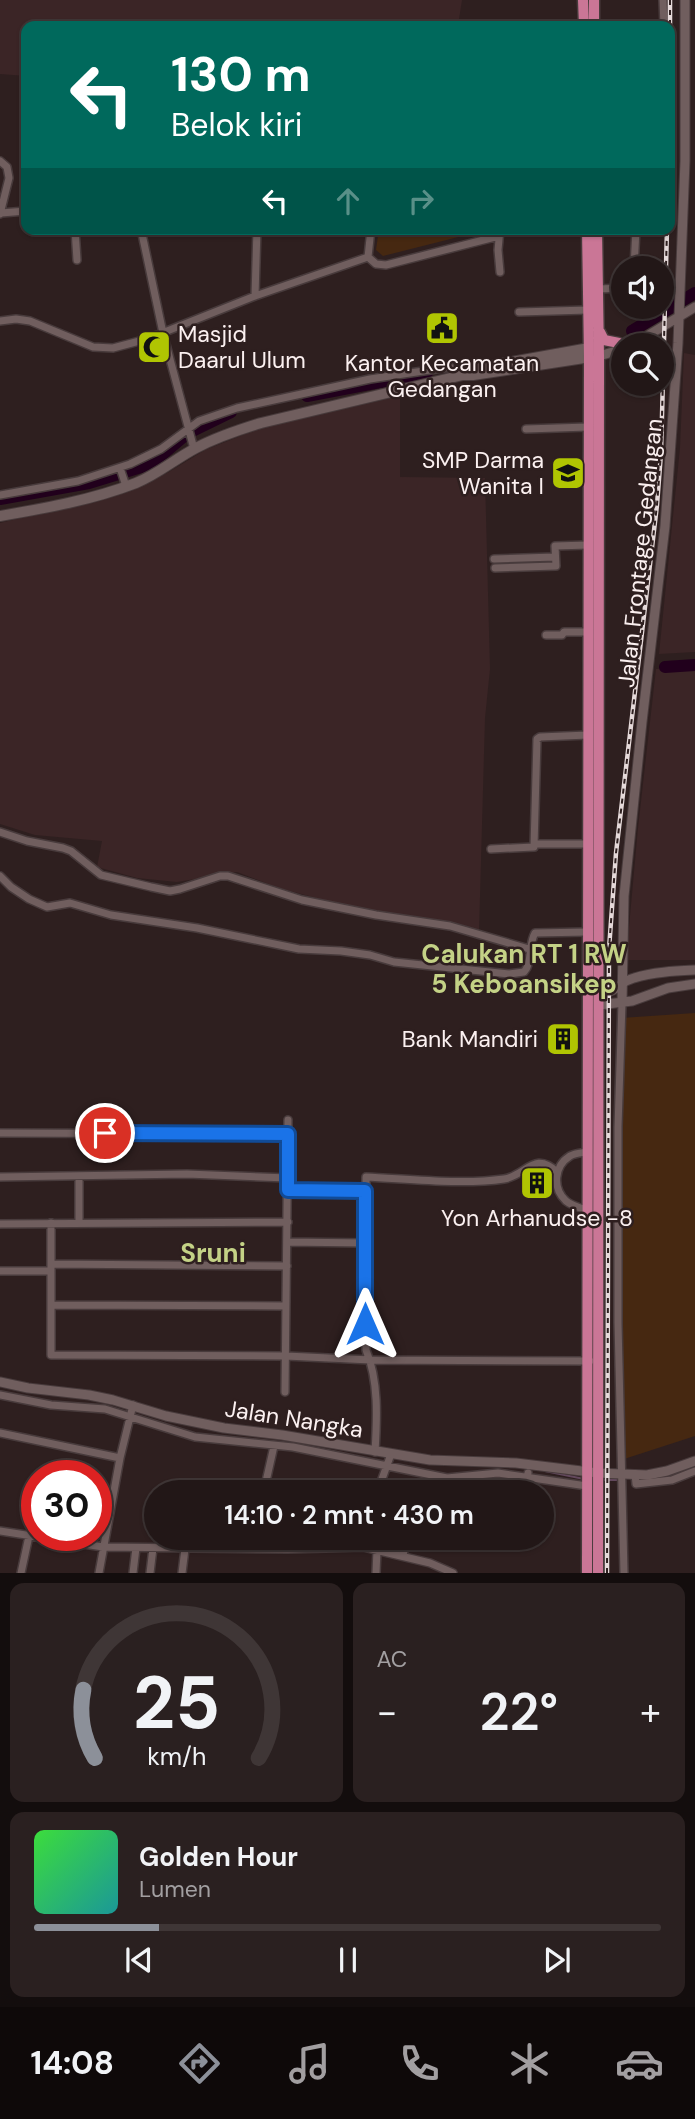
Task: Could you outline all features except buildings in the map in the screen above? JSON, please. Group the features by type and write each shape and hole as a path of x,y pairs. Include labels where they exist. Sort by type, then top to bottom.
{"highway":[{"path":"583,0 584,21"},
{"path":"594,0 594,21"},
{"path":"587,235 588,310 594,352 593,1000 598,1361 587,1573"},
{"path":"597,235 598,322 589,427 587,932 593,1000 587,1152 586,1361 598,1573"},
{"path":"598,322 604,340 611,342"}],"main road":[{"path":"0,516 82,500 157,473 193,446 261,423 461,375 472,369 594,352"}],"street":[{"path":"663,0 664,21"},
{"name":"Jalan Frontage Gedangan","path":"622,1003 624,896 665,526 680,308 689,4"},
{"path":"0,161 7,167 9,178 0,214 21,212"},
{"path":"75,235 77,260"},
{"path":"142,235 163,333 193,446"},
{"path":"255,296 257,235"},
{"path":"371,235 369,257 376,264 386,265 492,235"},
{"path":"499,235 500,272"},
{"path":"635,256 636,235"},
{"path":"0,321 30,321 82,343 104,349 138,342 255,296 369,257"},
{"path":"598,289 611,288"},
{"path":"649,333 680,308 695,307"},
{"path":"519,312 588,310"},
{"path":"594,352 611,348"},
{"path":"0,495 78,481 121,469 161,449 199,421 237,408 370,379 450,367 461,375"},
{"path":"526,429 589,427"},
{"path":"121,469 126,484"},
{"path":"495,568 556,566 555,546 588,545"},
{"path":"494,559 555,557"},
{"path":"546,635 588,632"},
{"path":"491,849 534,847 537,738 588,735"},
{"path":"0,832 63,848 71,851 101,875 151,887 180,890 228,876 302,900 450,926 529,949"},
{"path":"535,844 587,844"},
{"path":"0,876 29,899 47,907 70,903 111,915 197,928 299,949 341,951 394,962 509,974 524,972 529,967 529,949 535,933 587,932"},
{"path":"593,1000 614,991 629,979 649,974 695,970"},
{"path":"593,1000 622,1003 668,988 695,984"},
{"path":"622,1003 618,1127 618,1323 624,1573"},
{"path":"285,1392 288,1120"},
{"path":"0,1133 288,1134"},
{"path":"587,1152 573,1154 563,1161 557,1172 557,1186 564,1199 587,1210"},
{"path":"375,1452 376,1421 371,1360 366,1350 366,1177 439,1181 500,1180 514,1177 533,1163 551,1166 557,1172"},
{"path":"0,1177 187,1174 288,1178"},
{"path":"79,1177 79,1223"},
{"path":"288,1190 365,1191"},
{"path":"0,1224 288,1222"},
{"path":"51,1223 51,1355 598,1361"},
{"path":"287,1242 366,1243"},
{"path":"0,1271 51,1267 287,1266"},
{"path":"51,1305 286,1306"},
{"name":"Jalan Nangka","path":"0,1382 53,1392 89,1395 133,1411 188,1422 375,1452 390,1460 430,1460 592,1479 635,1478 695,1461"},
{"path":"51,1404 53,1392"},
{"path":"63,1393 63,1405"},
{"path":"0,1395 51,1404 133,1411 202,1438 390,1460 447,1478 528,1471 592,1479"},
{"path":"112,1500 133,1411"},
{"path":"183,1432 188,1422"},
{"path":"0,1433 120,1458"},
{"path":"266,1480 274,1446"},
{"path":"382,1480 390,1460"},
{"path":"527,1480 528,1471"},
{"path":"635,1478 672,1480 695,1471"},
{"path":"0,1531 21,1535"},
{"path":"112,1547 144,1548"},
{"path":"133,1573 136,1548"},
{"path":"150,1573 153,1550"},
{"path":"181,1573 186,1550"},
{"path":"376,1573 377,1550 430,1563 453,1573"},
{"path":"403,1556 404,1550"},
{"path":"21,1573 26,1551"},
{"path":"99,1573 102,1551"}],"shaded area":[{"path":"0,0 462,0 459,19 481,21 21,21 21,76 0,74"},
{"path":"378,235 466,235 383,256 376,250"},
{"path":"684,353 695,355 695,652 659,654 680,448"},
{"path":"400,396 400,477 485,478 490,669 485,718 479,932 342,905 279,888 237,872 177,882 137,878 97,867 102,841 35,835 0,824 0,523 125,493 167,473 205,450 258,429"},
{"path":"695,667 695,960 626,960 656,669"},
{"path":"695,1013 695,1436 621,1460 621,1018"}],"waterway":[{"path":"632,331 695,293"},
{"path":"307,396 427,373"},
{"path":"0,499 89,483 151,464 188,433 231,412"},
{"path":"665,667 695,665"},
{"path":"444,1465 456,1465"},
{"path":"669,1475 688,1470"},
{"path":"545,1471 584,1479"},
{"path":"603,1480 619,1480"}],"railway":[{"path":"670,0 670,21"},
{"path":"607,1573 609,949 616,853 657,505 661,453 667,235"}],"place":[{"name":"Kantor Kecamatan Gedangan","path":"442,328"},
{"name":"Masjid Daarul Ulum","path":"154,347"},
{"name":"SMP Darma Wanita I","path":"568,473"},
{"name":"Bank Mandiri","path":"563,1039"},
{"name":"Yon Arhanudse -8","path":"537,1183"}],"district":[{"name":"Calukan RT 1 RW 5 Keboansikep","path":"524,969"},
{"name":"Sruni","path":"213,1253"}],"route":[{"path":"105,1133 288,1134 288,1190 365,1191 365,1324"}]}
